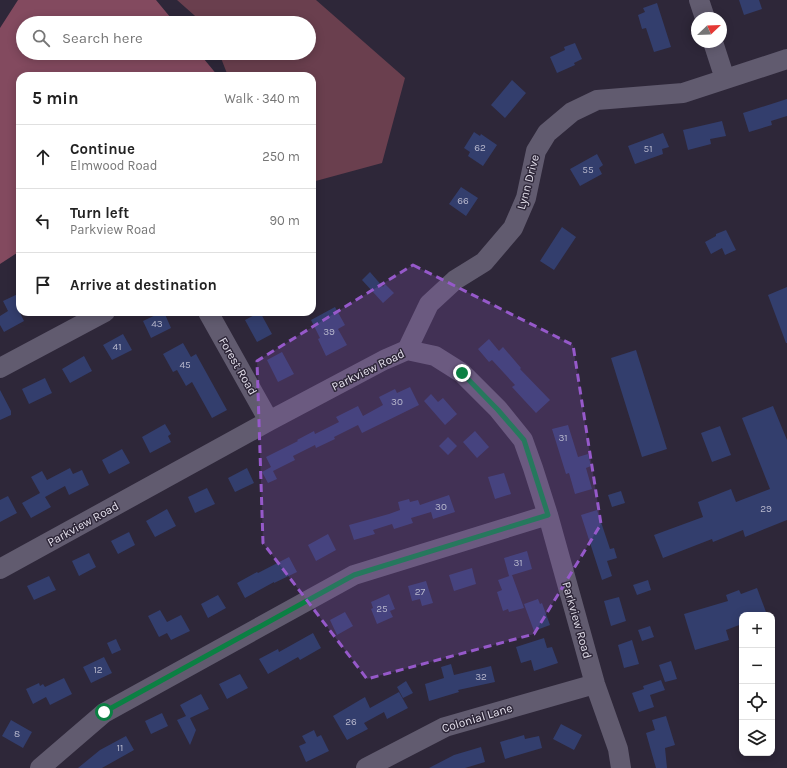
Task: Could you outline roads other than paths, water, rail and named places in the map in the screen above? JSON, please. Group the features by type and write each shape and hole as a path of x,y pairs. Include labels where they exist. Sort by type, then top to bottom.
{"street":[{"path":"699,0 703,12"},
{"path":"715,48 725,79"},
{"name":"Lynn Drive","path":"407,350 429,304 455,280 484,262 513,228 526,198 536,151 547,133 572,112 597,100 683,93 787,58"},
{"path":"0,368 98,316"},
{"name":"Forest Road","path":"210,316 269,420"},
{"name":"Parkview Road","path":"0,570 269,420 384,360 407,350 435,356 462,373 498,410 524,440 548,515 595,684 618,749 621,768"},
{"path":"40,768 104,712 354,575 548,515"},
{"name":"Colonial Lane","path":"366,768 445,727 595,684"}]}
